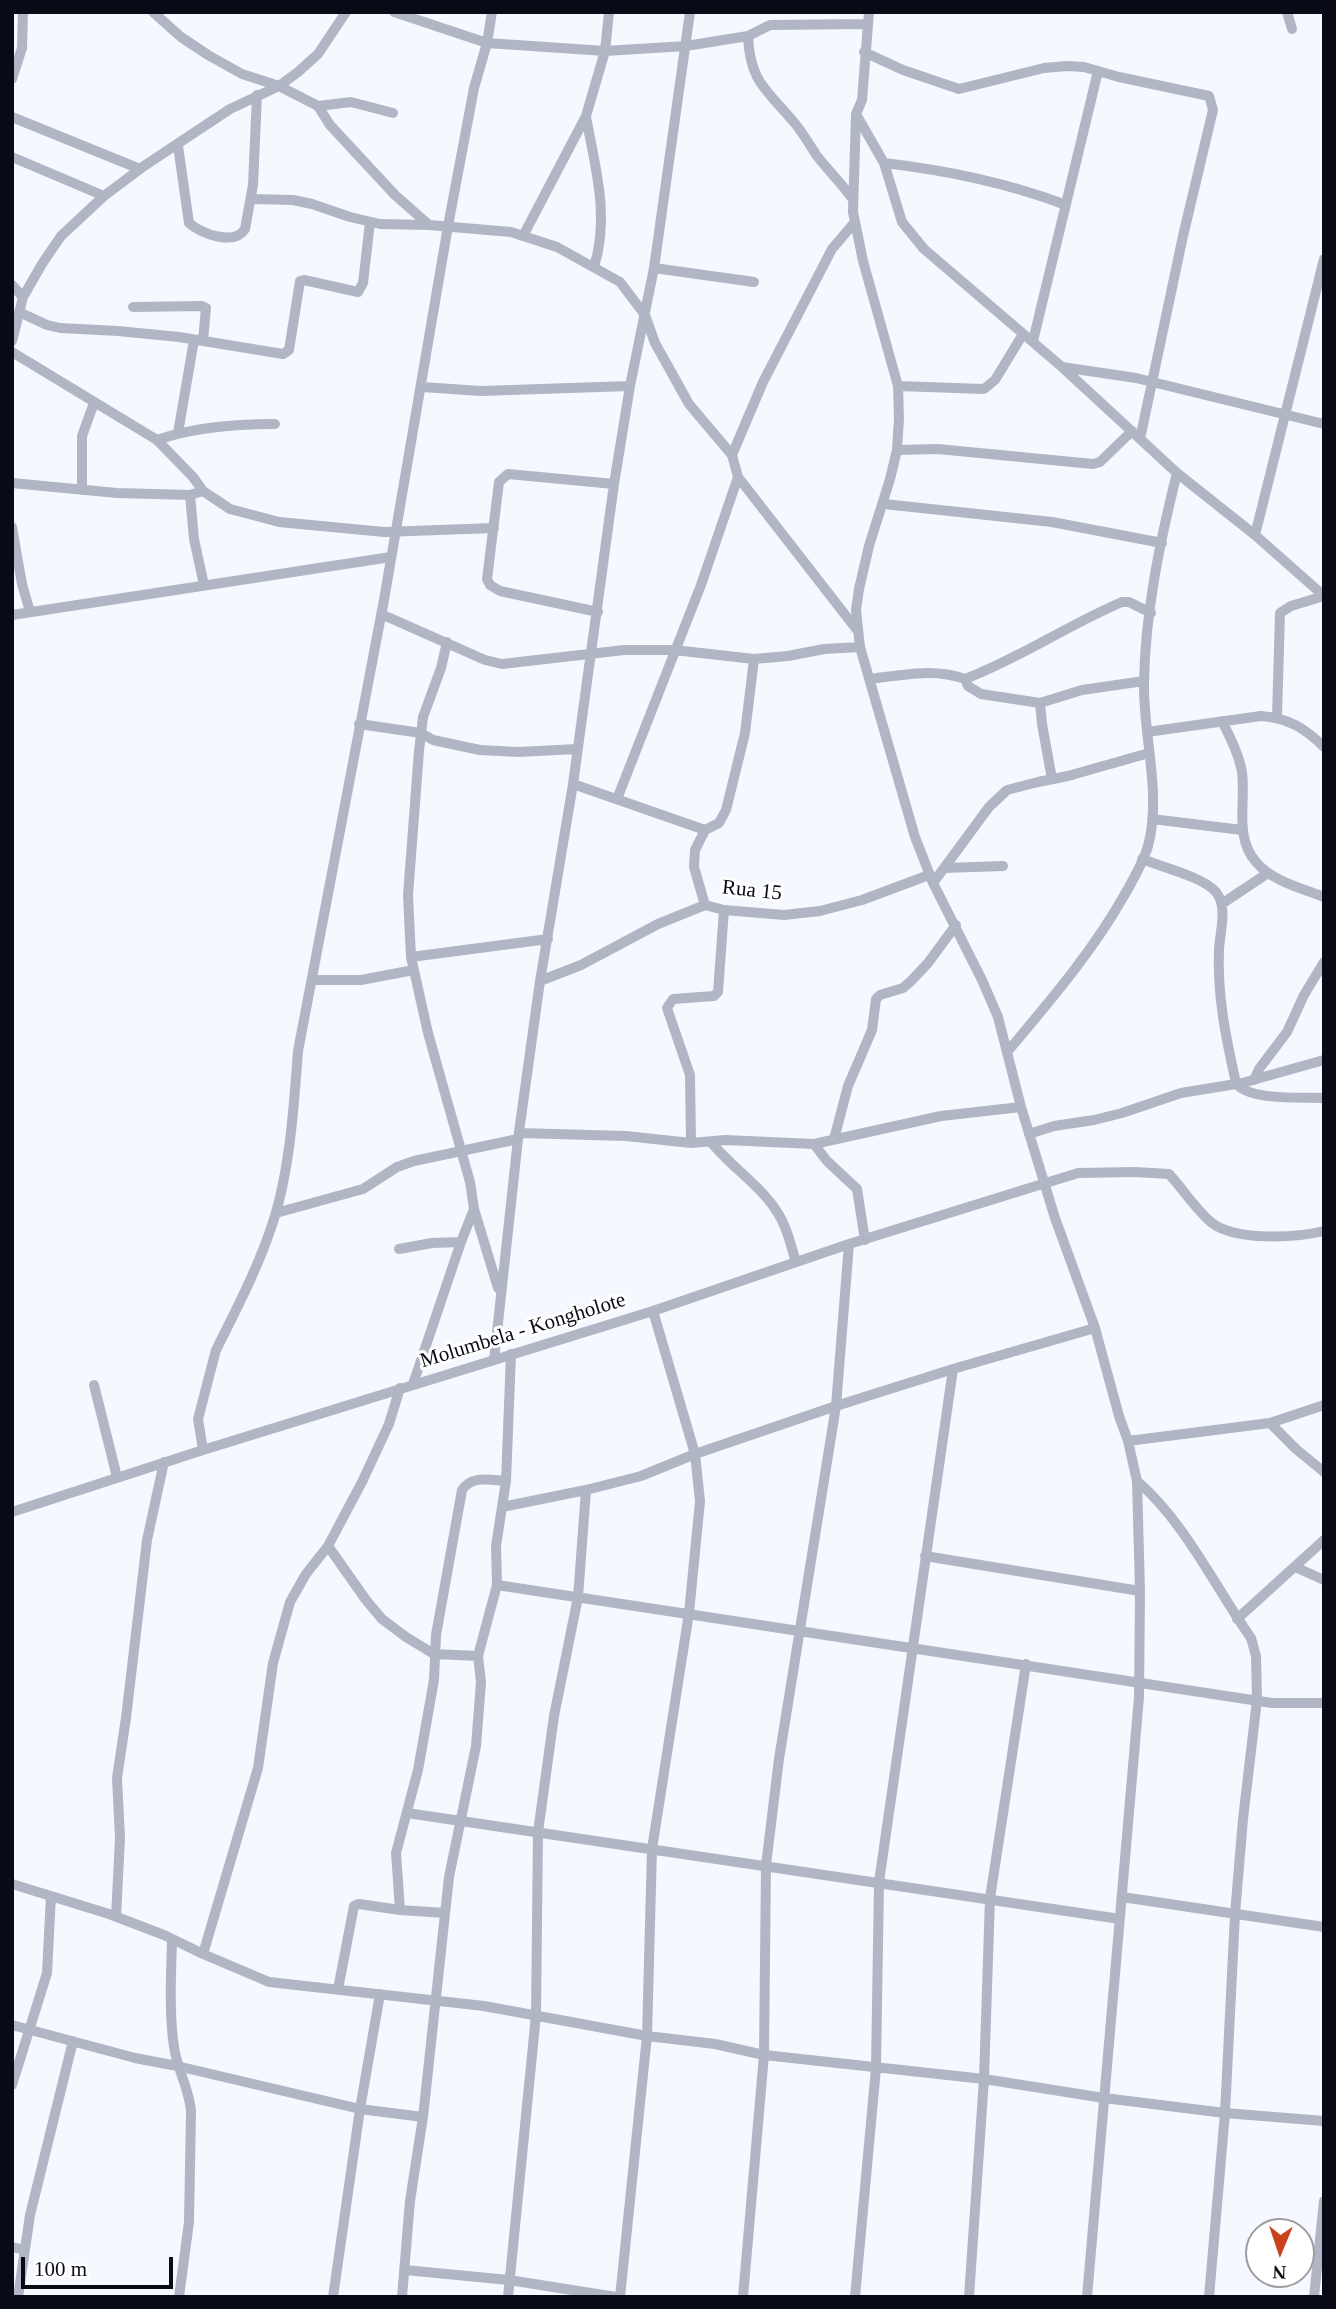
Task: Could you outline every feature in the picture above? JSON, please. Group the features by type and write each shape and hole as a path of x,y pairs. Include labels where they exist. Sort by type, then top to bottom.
{"street":[{"path":"12,79 22,48 23,12"},
{"path":"153,12 181,37 208,55 242,74 279,86 318,106 331,125 395,195 429,225"},
{"path":"12,341 23,297 51,248 104,195 230,109 279,86 318,54 346,12"},
{"path":"394,12 487,44 605,51 686,46 748,36 770,25 866,24"},
{"path":"203,1450 198,1419 216,1350 264,1249 276,1213 294,1104 298,1051 381,614 448,226 474,88 487,44 492,12"},
{"path":"523,236 586,116 605,51 609,12"},
{"path":"494,1360 518,1136 540,981 573,784 614,484 630,386 654,268 690,12"},
{"path":"869,12 862,100 856,114 852,198 863,261 898,386 897,450 859,589 856,610 860,647 915,837 931,879 956,925 993,1005 1044,1184 1095,1328 1137,1481 1139,1697 1087,2297"},
{"path":"1287,12 1292,29"},
{"path":"748,36 749,56 765,92 792,120 852,198"},
{"path":"864,52 903,70 959,89 1056,66 1084,67 1209,96 1213,110 1151,383 1136,435 1100,462 1093,464 939,449 897,450"},
{"path":"1033,341 1098,71"},
{"path":"178,146 187,220 194,228 213,236 236,237 242,234 252,199 257,95"},
{"path":"318,106 351,102 393,113"},
{"path":"856,114 884,163 902,222 933,258 1033,341 1177,473 1255,535 1324,596"},
{"path":"586,116 601,209 600,248 594,267"},
{"path":"12,117 140,169"},
{"path":"12,157 104,195"},
{"path":"884,163 948,173 1032,192 1066,205"},
{"path":"252,199 293,200 370,222 511,232 557,247 620,282 645,314 671,376 689,404 732,455 738,477 858,631"},
{"path":"19,312 60,328 118,331 287,353 300,281 358,292 363,283 370,222"},
{"path":"732,455 763,382 832,249 855,222"},
{"path":"1255,535 1324,259"},
{"path":"654,268 754,282"},
{"path":"12,285 23,297"},
{"path":"133,307 206,308 178,433"},
{"path":"898,386 984,389 995,380 1023,334"},
{"path":"12,352 157,440 203,491 230,509 279,522 384,532 494,528"},
{"path":"1062,367 1103,372 1324,424"},
{"path":"422,387 481,391 630,386"},
{"path":"82,490 82,436 94,403"},
{"path":"157,440 178,433 275,424"},
{"path":"1008,1051 1093,947 1132,883 1148,847 1152,819 1144,681 1162,542 1177,473"},
{"path":"598,612 500,591 491,585 488,579 499,482 508,474 614,484"},
{"path":"617,799 701,585 738,477"},
{"path":"12,483 82,490 190,495 203,491"},
{"path":"190,495 194,539 204,586"},
{"path":"884,503 1052,522 1162,542"},
{"path":"12,527 30,612"},
{"path":"12,615 391,557"},
{"path":"1277,717 1280,613 1291,606 1324,596"},
{"path":"870,680 934,673 965,679 1032,649 1066,628 1122,602 1129,602 1151,613"},
{"path":"381,614 485,660 502,664 592,652 674,650 754,659 860,647"},
{"path":"447,642 441,668 423,717 421,733 408,895 411,957 424,1020 474,1209 500,1295"},
{"path":"705,905 694,867 695,850 705,830 719,823 726,810 745,733 754,659"},
{"path":"965,679 968,687 981,694 1040,703 1082,690 1144,681"},
{"path":"1040,703 1052,779"},
{"path":"1147,732 1261,716 1277,717 1297,724 1324,747"},
{"path":"1223,721 1241,769 1242,830 1249,852 1257,864 1268,873 1324,897"},
{"path":"359,724 421,733 451,745 480,750 555,752 577,749"},
{"path":"931,879 944,868 989,807 1015,787 1149,753"},
{"path":"573,784 705,830"},
{"path":"1152,819 1242,830"},
{"path":"1142,859 1206,885 1214,890 1223,903 1219,948 1221,1010 1236,1083 1240,1089 1251,1094 1324,1098"},
{"path":"944,868 1003,866"},
{"path":"1223,903 1268,873"},
{"name":"Rua 15","path":"540,981 581,965 658,924 705,905 784,915 820,911 931,879"},
{"path":"691,1143 690,1075 667,1008 673,999 714,996 718,992 724,909"},
{"path":"834,1139 848,1086 872,1030 876,999 880,995 903,988 911,981 956,925"},
{"path":"411,957 548,939"},
{"path":"1254,1080 1259,1069 1287,1032 1304,995 1324,962"},
{"path":"312,980 361,981 414,970"},
{"path":"1029,1134 1054,1126 1122,1113 1181,1093 1254,1080 1324,1060"},
{"path":"276,1213 363,1189 397,1167 414,1161 461,1152 518,1136 626,1136 691,1143 747,1141 814,1144 940,1116 1020,1107"},
{"path":"711,1142 765,1196 781,1216 796,1262"},
{"path":"814,1144 827,1161 857,1189 865,1240"},
{"name":"Molumbela - Kongholote","path":"12,1512 164,1462 653,1311 849,1244 1078,1173 1164,1172 1169,1174 1211,1223 1229,1232 1261,1236 1324,1231"},
{"path":"414,1384 474,1209"},
{"path":"399,1249 432,1243 461,1242"},
{"path":"743,2297 764,2055 766,1865 798,1630 836,1406 849,1244"},
{"path":"405,2270 509,2280 618,2297 647,2036 652,1849 689,1614 700,1501 695,1454 653,1311"},
{"path":"502,1507 641,1476 695,1454 836,1406 1095,1328"},
{"path":"402,2297 410,2201 423,2117 449,1877 478,1725 481,1682 478,1656 496,1585 496,1546 506,1481 511,1354"},
{"path":"855,2297 876,2068 879,1882 953,1369"},
{"path":"94,1385 117,1477"},
{"path":"203,1955 258,1768 273,1663 290,1602 306,1574 328,1546 382,1441 400,1388"},
{"path":"1128,1441 1270,1423 1324,1405"},
{"path":"1270,1423 1324,1472"},
{"path":"116,1917 120,1838 118,1761 126,1718 147,1541 164,1462"},
{"path":"400,1910 396,1853 418,1770 434,1680 434,1654 462,1490 467,1482 474,1479 506,1481"},
{"path":"1137,1481 1159,1500 1172,1517 1251,1638 1255,1656 1257,1700 1235,1914 1224,2113 1209,2297"},
{"path":"508,2297 536,2015 538,1832 554,1716 578,1597 586,1490"},
{"path":"1237,1619 1324,1540"},
{"path":"328,1546 382,1619 406,1637 434,1654 478,1656"},
{"path":"926,1556 1140,1591"},
{"path":"1295,1567 1324,1580"},
{"path":"496,1585 1272,1703 1324,1705"},
{"path":"969,2297 984,2079 990,1898 1026,1664"},
{"path":"407,1813 1120,1919"},
{"path":"12,1884 164,1935 203,1955 269,1982 536,2015 647,2036 715,2044 764,2055 984,2079 1224,2113 1324,2121"},
{"path":"12,2085 47,1973 51,1896"},
{"path":"1122,1897 1324,1927"},
{"path":"338,1989 354,1906 359,1904 446,1913"},
{"path":"172,1941 172,2004 177,2066 190,2097 191,2111 189,2222 179,2297"},
{"path":"333,2297 360,2109 380,1994"},
{"path":"12,2025 135,2058 360,2109 423,2117"},
{"path":"18,2297 30,2215 72,2040"},
{"path":"1314,2297 1324,2201"},
{"path":"12,2247 25,2250"}]}
